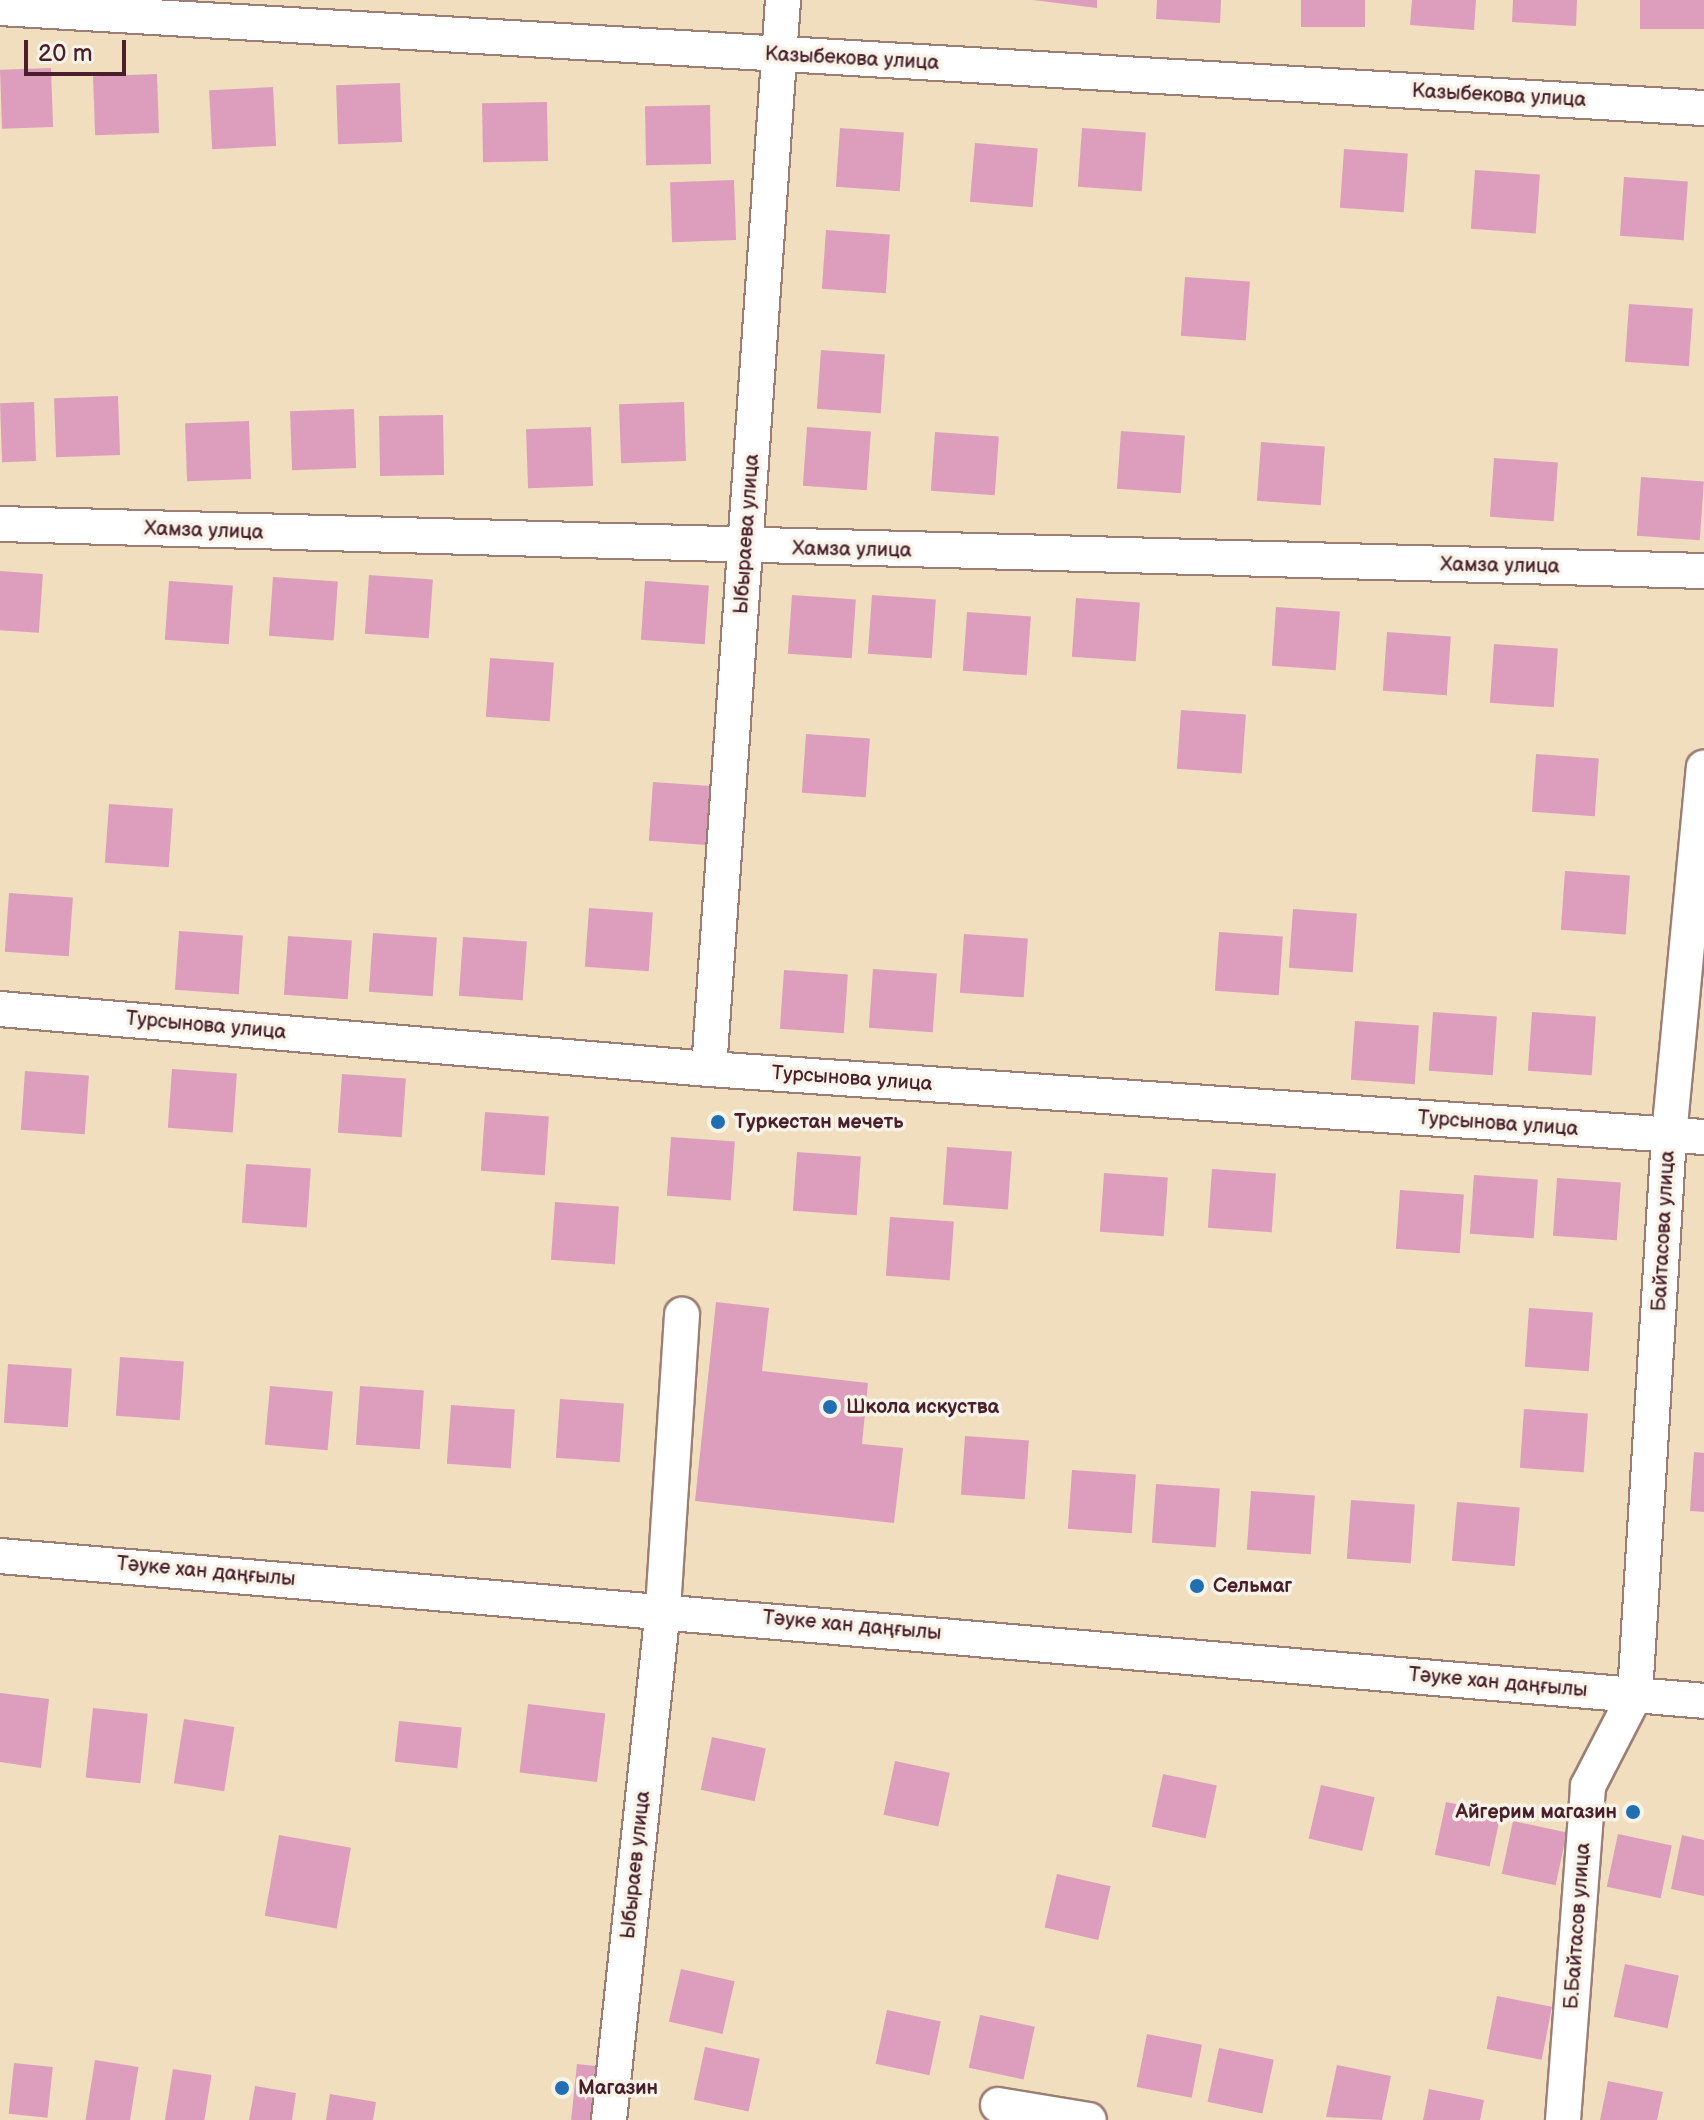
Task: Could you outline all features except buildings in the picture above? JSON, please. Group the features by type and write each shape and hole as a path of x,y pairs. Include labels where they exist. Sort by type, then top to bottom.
{"street":[{"name":"Ыбыраева улица","path":"709,1069 783,0"},
{"name":"Казыбекова улица","path":"0,8 1704,108"},
{"name":"Хамза улица","path":"0,524 746,548 1704,571"},
{"name":"Байтасова улица","path":"1635,1695 1669,1136 1704,768"},
{"name":"Турсынова улица","path":"0,1009 709,1069 1704,1137"},
{"name":"Ыбыраев улица","path":"609,2120 663,1609 682,1315"},
{"name":"Тәуке хан даңғылы","path":"0,1556 663,1609 1704,1701"},
{"name":"Б.Байтасов улица","path":"1563,2120 1588,1786 1635,1695"},
{"path":"998,2105 1089,2120"}],"place":[{"name":"Туркестан мечеть","path":"718,1122"},
{"name":"Школа искуства","path":"830,1407"},
{"name":"Сельмаг","path":"1197,1586"},
{"name":"Айгерим магазин","path":"1633,1812"},
{"name":"Магазин","path":"562,2088"}]}
